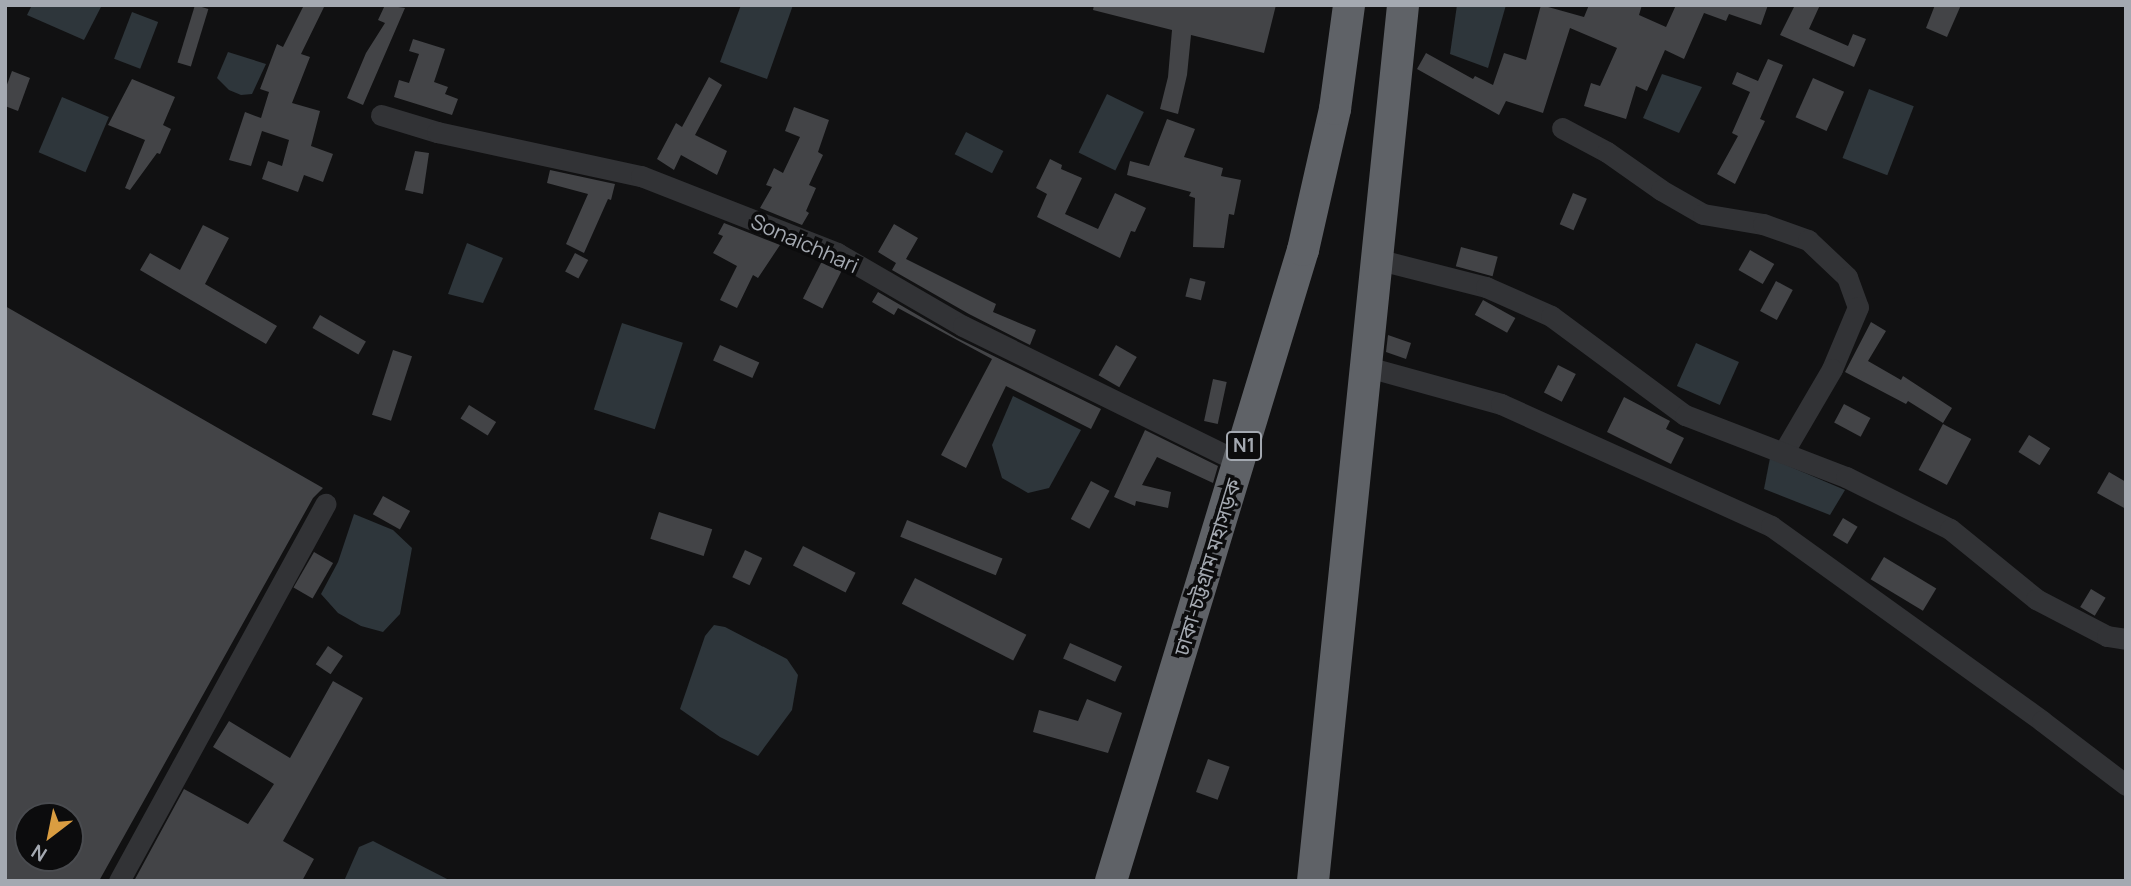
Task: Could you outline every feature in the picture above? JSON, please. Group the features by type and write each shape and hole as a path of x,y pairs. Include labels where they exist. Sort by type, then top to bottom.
{"highway":[{"name":"ঢাকা-চট্টগ্রাম মহাসড়ক","path":"1111,881 1303,250 1335,109 1349,5"},
{"path":"1313,881 1402,5"}],"street":[{"name":"Sonaichhari","path":"381,115 437,132 641,176 838,253 963,327 1239,462"},
{"path":"1562,128 1607,152 1661,190 1703,214 1763,224 1808,240 1847,277 1858,307 1832,369 1783,453"},
{"path":"1376,260 1486,286 1551,316 1685,415 1846,477 1950,529 2036,599 2107,636 2126,639"},
{"path":"1364,366 1501,404 1771,526 2042,721 2126,785"},
{"path":"119,881 325,504"}],"shaded area":[{"path":"32,5 102,5 84,40 27,15"},
{"path":"741,5 793,5 767,79 720,62"},
{"path":"1457,5 1506,5 1488,68 1450,54"},
{"path":"132,12 158,22 140,69 114,59"},
{"path":"228,52 266,64 252,94 241,95 229,90 217,78"},
{"path":"1662,74 1702,87 1679,133 1643,118"},
{"path":"1869,89 1914,106 1887,175 1842,158"},
{"path":"1107,94 1144,112 1115,170 1079,152"},
{"path":"62,97 109,117 86,172 39,152"},
{"path":"966,132 1003,151 992,173 955,154"},
{"path":"467,243 503,258 483,303 448,294"},
{"path":"622,323 683,343 655,429 594,410"},
{"path":"1696,343 1739,362 1720,405 1677,386"},
{"path":"1013,396 1081,430 1049,488 1028,493 1002,478 992,445"},
{"path":"1770,458 1845,490 1830,515 1764,489"},
{"path":"354,514 393,530 412,548 400,614 383,632 361,626 338,613 321,594 338,562"},
{"path":"714,625 725,627 787,659 798,675 792,710 758,756 720,737 680,709 705,636"},
{"path":"373,841 451,881 344,881 359,847"}],"building":[{"path":"195,5 208,9 191,66 177,62"},
{"path":"304,5 325,5 301,54 310,57 292,103 320,111 311,146 333,154 323,182 304,175 298,192 262,179 268,161 282,166 289,140 262,131 251,166 229,160 245,112 261,118 269,92 260,89 277,44 283,47"},
{"path":"385,5 405,8 363,105 347,98 366,53 385,23 378,20"},
{"path":"1094,5 1276,5 1264,53 1191,35 1187,75 1178,114 1160,109 1168,77 1172,30 1093,10"},
{"path":"1541,5 1584,17 1589,5 1642,5 1639,15 1666,27 1676,5 1768,5 1761,25 1729,14 1726,21 1704,13 1684,59 1665,50 1647,91 1636,86 1626,119 1584,106 1591,83 1600,86 1617,48 1570,28 1543,113 1506,101 1499,115 1417,69 1426,53 1473,79 1475,76 1493,85 1504,53 1526,60"},
{"path":"1795,5 1820,5 1809,29 1848,46 1853,34 1866,39 1854,67 1780,35"},
{"path":"1935,5 1961,5 1947,37 1926,28"},
{"path":"413,39 445,49 434,82 448,87 445,94 458,99 452,115 394,97 399,80 409,83 419,54 409,51"},
{"path":"1768,59 1783,65 1760,119 1765,121 1735,184 1717,174 1738,136 1732,133 1750,92 1732,84 1737,72 1758,81"},
{"path":"12,71 30,78 18,111 5,106 5,90"},
{"path":"709,77 722,85 695,135 727,151 717,175 681,155 674,170 657,159 676,123 682,127"},
{"path":"1813,78 1844,92 1827,131 1796,117"},
{"path":"132,79 175,97 163,125 171,129 160,154 157,153 130,190 125,188 145,140 108,125"},
{"path":"794,107 829,120 818,152 823,155 809,185 816,188 806,211 809,213 802,225 760,208 772,187 766,185 774,168 783,173 800,137 785,131"},
{"path":"1167,119 1195,129 1184,157 1223,168 1221,176 1241,180 1234,215 1229,214 1224,248 1193,247 1195,198 1189,196 1191,192 1127,175 1130,161 1149,166"},
{"path":"415,151 429,153 423,194 405,190"},
{"path":"1050,159 1062,165 1061,169 1082,178 1065,214 1098,229 1115,193 1146,208 1135,232 1131,231 1120,258 1037,217 1047,194 1036,188"},
{"path":"550,170 615,184 611,200 608,199 584,253 566,244 588,194 547,183"},
{"path":"1573,193 1587,199 1574,230 1560,224"},
{"path":"724,223 780,245 758,278 753,275 737,308 720,300 737,266 713,253 723,236 718,234"},
{"path":"894,224 918,238 906,259 996,304 993,312 1036,330 1030,345 892,270 896,263 878,252"},
{"path":"203,225 229,238 205,284 277,326 266,344 140,270 150,253 180,270"},
{"path":"1461,247 1498,257 1493,276 1456,266"},
{"path":"1750,250 1774,264 1763,284 1738,270"},
{"path":"575,253 588,260 578,279 565,272"},
{"path":"822,261 842,271 823,308 803,298"},
{"path":"1190,278 1206,282 1201,300 1185,296"},
{"path":"1776,281 1793,290 1777,320 1760,311"},
{"path":"878,292 957,338 1101,409 1091,429 1006,386 966,468 941,455 992,359 898,308 894,315 872,302"},
{"path":"1483,300 1515,318 1507,333 1475,315"},
{"path":"5,306 323,488 313,498 99,881 5,881"},
{"path":"320,315 366,342 358,354 312,328"},
{"path":"1871,322 1886,331 1868,361 1901,380 1903,376 1952,408 1943,423 1908,401 1906,404 1845,372"},
{"path":"1388,335 1411,343 1406,359 1386,352"},
{"path":"720,345 759,362 752,378 713,361"},
{"path":"1116,345 1137,357 1119,387 1098,375"},
{"path":"393,350 412,356 391,421 372,415"},
{"path":"1558,365 1576,374 1562,402 1544,393"},
{"path":"1213,379 1227,382 1218,424 1204,421"},
{"path":"1624,397 1670,421 1666,429 1684,438 1671,464 1607,432"},
{"path":"1844,404 1870,418 1861,437 1834,423"},
{"path":"469,405 496,422 488,436 461,419"},
{"path":"1943,424 1971,439 1947,485 1919,470"},
{"path":"1145,430 1218,466 1213,483 1157,457 1142,485 1171,492 1168,508 1136,501 1135,506 1114,497"},
{"path":"2029,435 2050,448 2040,465 2018,452"},
{"path":"2109,472 2126,482 2126,509 2097,493"},
{"path":"1091,481 1110,491 1089,529 1071,519"},
{"path":"383,496 410,511 400,529 373,514"},
{"path":"659,512 712,529 704,556 650,539"},
{"path":"1843,518 1858,527 1847,544 1833,535"},
{"path":"907,520 1002,559 996,575 900,537"},
{"path":"803,546 856,573 846,592 793,566"},
{"path":"745,550 762,558 750,585 732,577"},
{"path":"314,552 333,563 313,599 294,588"},
{"path":"1884,557 1936,588 1923,611 1871,579"},
{"path":"915,578 1026,635 1013,661 902,604"},
{"path":"2091,589 2106,598 2095,616 2080,607"},
{"path":"1070,643 1122,666 1115,682 1063,659"},
{"path":"328,646 343,656 331,674 316,664"},
{"path":"333,681 363,698 283,841 314,859 302,881 134,881 184,789 248,824 274,784 213,747 229,721 290,758"},
{"path":"1087,699 1122,713 1108,753 1033,732 1039,710 1078,721"},
{"path":"1208,759 1230,767 1218,800 1196,792"}]}
